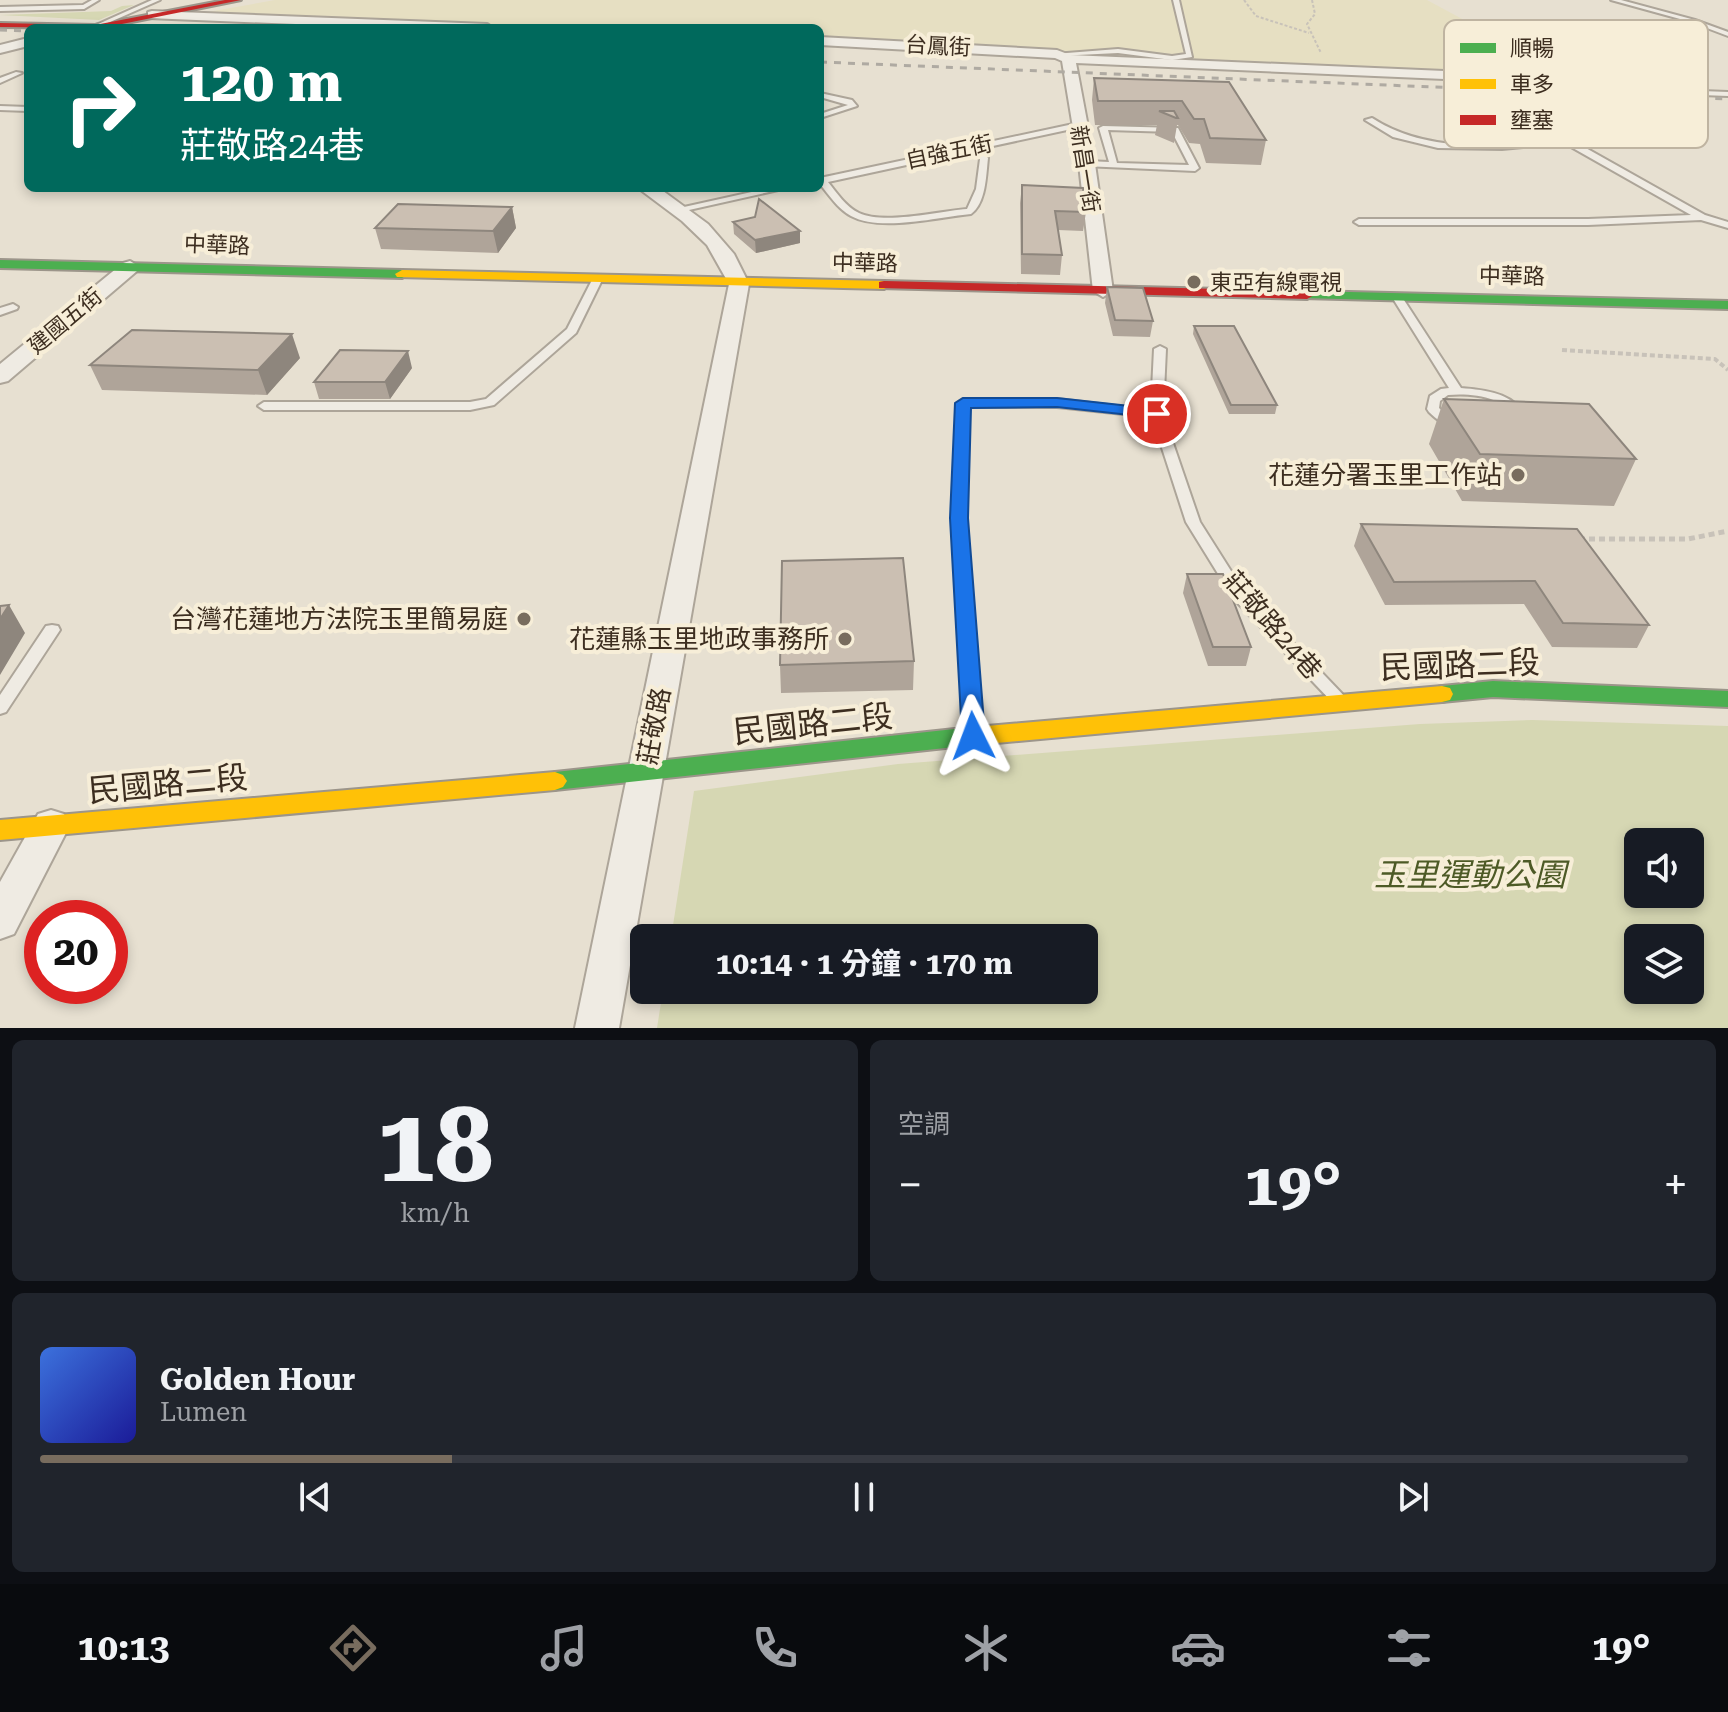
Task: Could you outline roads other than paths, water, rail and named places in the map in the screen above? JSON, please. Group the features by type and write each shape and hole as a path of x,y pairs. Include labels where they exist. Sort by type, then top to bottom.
{"street":[{"path":"101,24 155,7 237,0"},
{"path":"155,7 424,24"},
{"path":"0,25 24,26"},
{"name":"台鳳街","path":"824,41 1444,74"},
{"path":"0,49 24,43"},
{"name":"新昌一街","path":"1062,56 1087,164 1103,291"},
{"path":"653,192 680,209 732,264 739,284"},
{"name":"中華路","path":"0,264 739,284 1728,305"},
{"name":"建國五街","path":"0,376 130,267"},
{"name":"莊敬路","path":"597,1028 739,284"},
{"name":"民國路二段","path":"0,830 645,773 973,736 1493,689 1728,699"},
{"path":"0,921 51,825"}],"lane":[{"path":"34,8 48,0"},
{"path":"0,9 84,7 96,0"},
{"path":"1062,56 1118,51 1172,58 1190,56 1176,0"},
{"path":"1614,0 1689,20"},
{"path":"1708,27 1728,34"},
{"path":"0,81 18,73"},
{"path":"1708,93 1728,94"},
{"path":"824,96 849,102 853,106 824,115"},
{"path":"0,108 24,109"},
{"path":"1369,120 1395,135 1444,144"},
{"name":"自強五街","path":"824,180 1078,125"},
{"path":"1087,164 1114,165 1182,167 1195,168 1175,130 1103,128 1114,165"},
{"path":"824,184 859,217 883,219 971,211 980,189 984,158 972,147"},
{"path":"1579,148 1702,217 1728,225"},
{"path":"680,209 763,192"},
{"path":"1359,222 1588,222 1702,217"},
{"path":"264,406 470,406 490,402 572,331 597,280"},
{"path":"1397,297 1457,391"},
{"path":"0,312 13,307"},
{"name":"莊敬路24巷","path":"1160,349 1157,414 1193,522 1238,594 1340,701"},
{"path":"1457,391 1485,394 1506,403 1516,410 1521,425 1504,434 1489,434 1473,432 1445,421 1433,409 1434,399 1445,392 1457,391"},
{"path":"973,736 959,518 963,403 1057,403 1157,414"},
{"path":"0,708 52,630"}],"railway":[{"path":"0,30 24,31"},
{"path":"824,62 1444,87"},
{"path":"1708,98 1728,99"}],"place":[{"name":"東亞有線電視","path":"1194,282"},
{"name":"花蓮分署玉里工作站","path":"1518,475"},
{"name":"台灣花蓮地方法院玉里簡易庭","path":"524,619"},
{"name":"花蓮縣玉里地政事務所","path":"845,639"}],"park label":[{"name":"玉里運動公園","path":"1470,875"}]}
